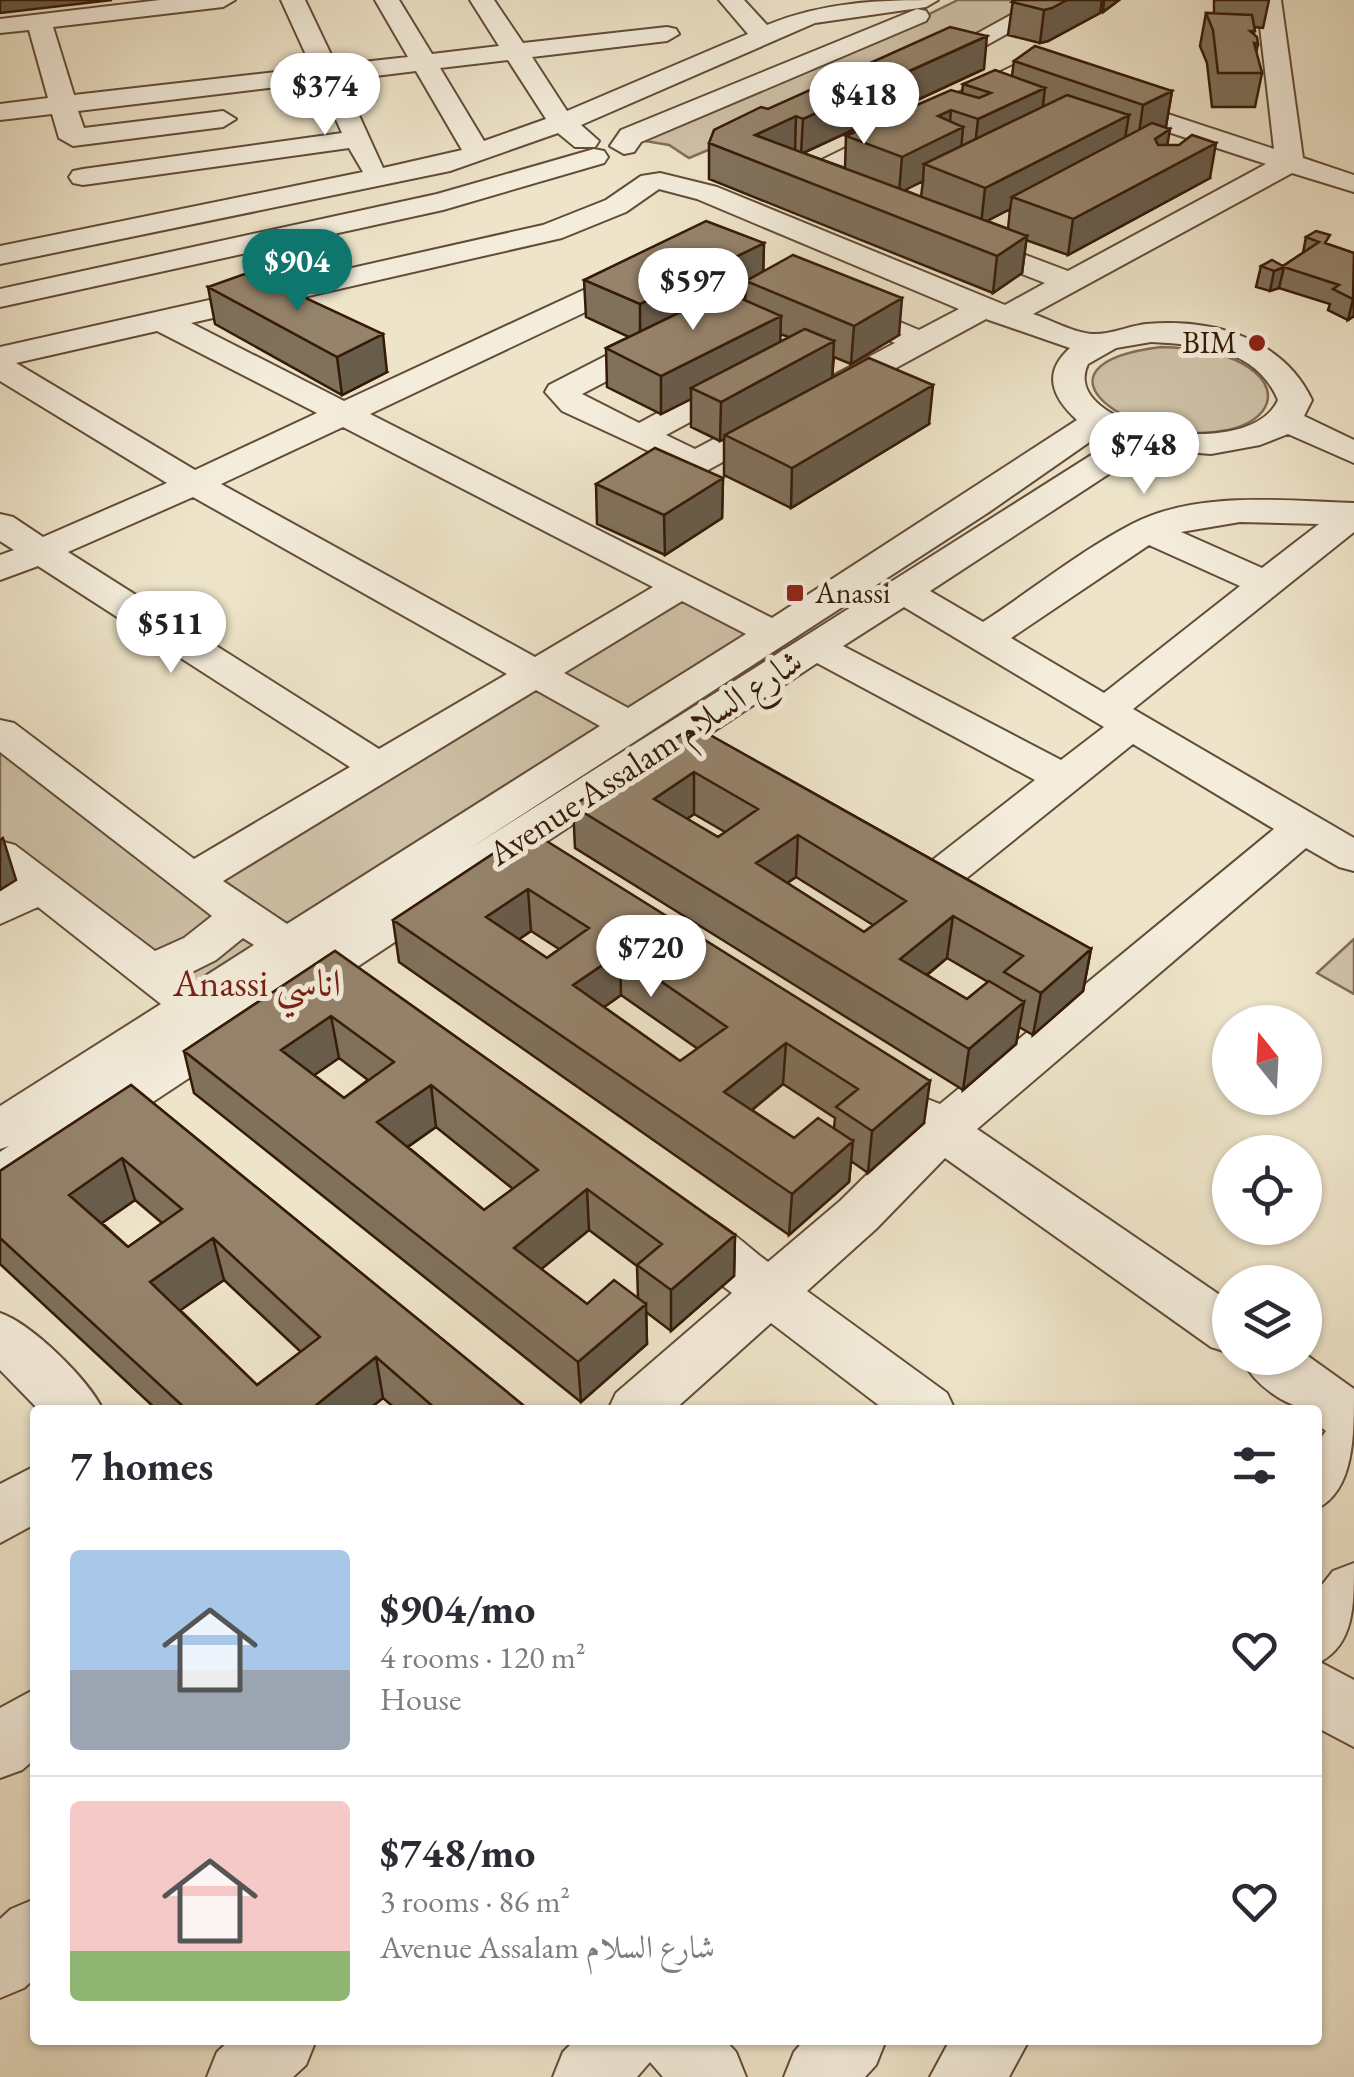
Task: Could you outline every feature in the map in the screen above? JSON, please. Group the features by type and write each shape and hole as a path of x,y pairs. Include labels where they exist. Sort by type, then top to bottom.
{"street":[{"path":"0,26 223,0"},
{"path":"292,0 326,73 330,105 357,140 377,178"},
{"path":"387,0 478,154"},
{"path":"482,0 562,123 603,149 672,167 706,193 996,312 1094,346"},
{"path":"731,0 764,37"},
{"path":"0,255 478,154 562,123 810,16 926,0"},
{"path":"0,298 443,201 603,149 952,0"},
{"path":"898,80 957,54 1056,0"},
{"path":"1268,0 1290,163"},
{"path":"858,7 906,21"},
{"path":"644,8 696,64"},
{"path":"498,25 535,21"},
{"path":"39,22 98,236"},
{"path":"0,112 668,34"},
{"path":"857,199 807,178 977,93 1024,76 957,54"},
{"path":"977,93 1011,105"},
{"path":"1090,97 1354,184"},
{"path":"72,138 244,116"},
{"path":"83,177 357,140"},
{"path":"694,324 562,392 574,404 692,462 702,462 838,373 1070,282 1290,163"},
{"path":"0,357 552,232 616,206 672,167"},
{"path":"1209,175 1244,188"},
{"path":"962,241 998,223"},
{"path":"932,229 1070,282"},
{"path":"0,569 196,483 341,412 678,258"},
{"path":"263,298 297,316"},
{"path":"816,298 921,342"},
{"path":"544,319 626,356"},
{"path":"162,321 773,633"},
{"path":"1151,332 1193,334 1234,344 1267,359 1289,379 1296,400 1284,420 1260,435 1224,443 1182,444 1140,436 1098,420 1078,405 1068,388 1068,372 1076,358 1094,346 1151,332"},
{"path":"382,360 416,378"},
{"path":"635,472 655,444 777,362"},
{"path":"0,367 135,451 541,673 662,744"},
{"name":"Avenue Assalam شارع السلام","path":"0,1130 194,1005 318,969 522,857 662,744 773,633 976,504 1098,420"},
{"path":"1284,420 1354,453"},
{"name":"Avenue Assalam شارع السلام","path":"0,1177 662,744 1114,458 1140,436"},
{"path":"549,518 583,500"},
{"path":"983,638 1147,530 1196,516 1240,512 1354,514"},
{"path":"990,927 912,878 1061,777 1118,719 1266,584 1354,514"},
{"path":"0,526 380,768"},
{"path":"1147,530 1266,584"},
{"path":"192,880 681,586"},
{"path":"905,592 1354,857"},
{"path":"816,647 1061,777"},
{"path":"0,732 192,880 318,969"},
{"path":"642,1405 858,1215 1082,988 1301,828"},
{"path":"0,854 194,1005"},
{"path":"0,908 41,886"},
{"path":"150,970 205,948 226,932 239,913"},
{"path":"878,1088 1212,1318"},
{"path":"130,1092 172,1128"},
{"path":"643,1199 772,1290 921,1405"},
{"path":"0,1335 70,1405"},
{"path":"1292,1375 1354,1420"},
{"path":"1322,1477 1354,1439"},
{"path":"0,1517 30,1495"},
{"path":"1322,1631 1354,1590"},
{"path":"1322,1694 1354,1717"},
{"path":"0,1748 30,1723"},
{"path":"0,1964 30,1937"},
{"path":"242,2077 277,2045"},
{"path":"588,2077 619,2045"},
{"path":"681,2045 711,2077"},
{"path":"819,2077 847,2045"},
{"path":"965,2077 990,2045"}],"shaded area":[{"path":"958,0 1048,0 950,50 689,158 669,145 639,140 882,37"},
{"path":"1161,347 1213,353 1243,364 1264,383 1267,403 1242,426 1192,433 1157,428 1127,417 1104,402 1093,386 1097,370 1118,357"},
{"path":"681,586 773,633 194,1005 0,854 0,740 192,879"},
{"path":"1354,939 1354,994 1317,973"}],"building":[{"path":"1067,0 1044,10 1012,2"},
{"path":"1206,13 1252,15 1255,31 1250,31 1257,37 1258,44 1254,43 1262,73 1218,73 1213,30"},
{"path":"950,27 987,36 803,119 796,116 755,135 1027,236 997,256 709,143 714,130 761,107 768,109"},
{"path":"1035,46 1172,91 1143,105 1014,61"},
{"path":"995,70 1045,88 978,119 951,110 938,116 963,127 902,157 846,136 951,90 979,98 991,93 963,84"},
{"path":"1067,95 1129,115 985,188 924,164"},
{"path":"1152,123 1170,129 1155,139 1158,145 1179,145 1192,135 1216,143 1073,219 1012,197"},
{"path":"706,221 764,243 640,304 584,280"},
{"path":"1316,231 1330,235 1325,243 1354,253 1353,299 1333,289 1339,285 1284,267 1274,271 1261,266 1272,260 1283,266 1319,242 1306,237"},
{"path":"793,255 902,298 854,326 746,281"},
{"path":"250,272 383,334 337,357 208,287"},
{"path":"724,291 781,316 661,376 606,348"},
{"path":"805,329 834,341 721,402 691,388"},
{"path":"869,358 933,385 792,468 725,435"},
{"path":"655,448 723,478 664,515 596,484"},
{"path":"694,726 1091,949 1041,993 1004,972 1023,956 953,916 900,959 967,999 989,981 1024,1002 969,1049 573,806","holes":["694,772 758,809 718,837 654,799","798,835 906,901 864,932 756,863"]},
{"path":"529,830 930,1081 872,1131 836,1107 858,1089 786,1043 724,1092 794,1138 818,1118 853,1141 792,1194 393,920","holes":["528,889 589,928 547,958 486,917","620,953 727,1027 680,1061 573,985"]},
{"path":"335,951 735,1235 671,1290 637,1265 662,1244 587,1189 514,1248 587,1304 614,1280 646,1304 578,1362 184,1051","holes":["331,1016 394,1062 344,1098 281,1050","431,1085 538,1170 484,1210 377,1122"]},
{"path":"131,1085 523,1405 431,1405 376,1357 316,1405 182,1405 0,1238 0,1171","holes":["122,1158 182,1209 128,1247 69,1195","213,1238 320,1337 257,1385 150,1282"]}],"place":[{"name":"BIM","path":"1257,343"},
{"name":"Anassi","path":"795,593"}],"district":[{"name":"Anassi اناسي","path":"257,983"}]}
